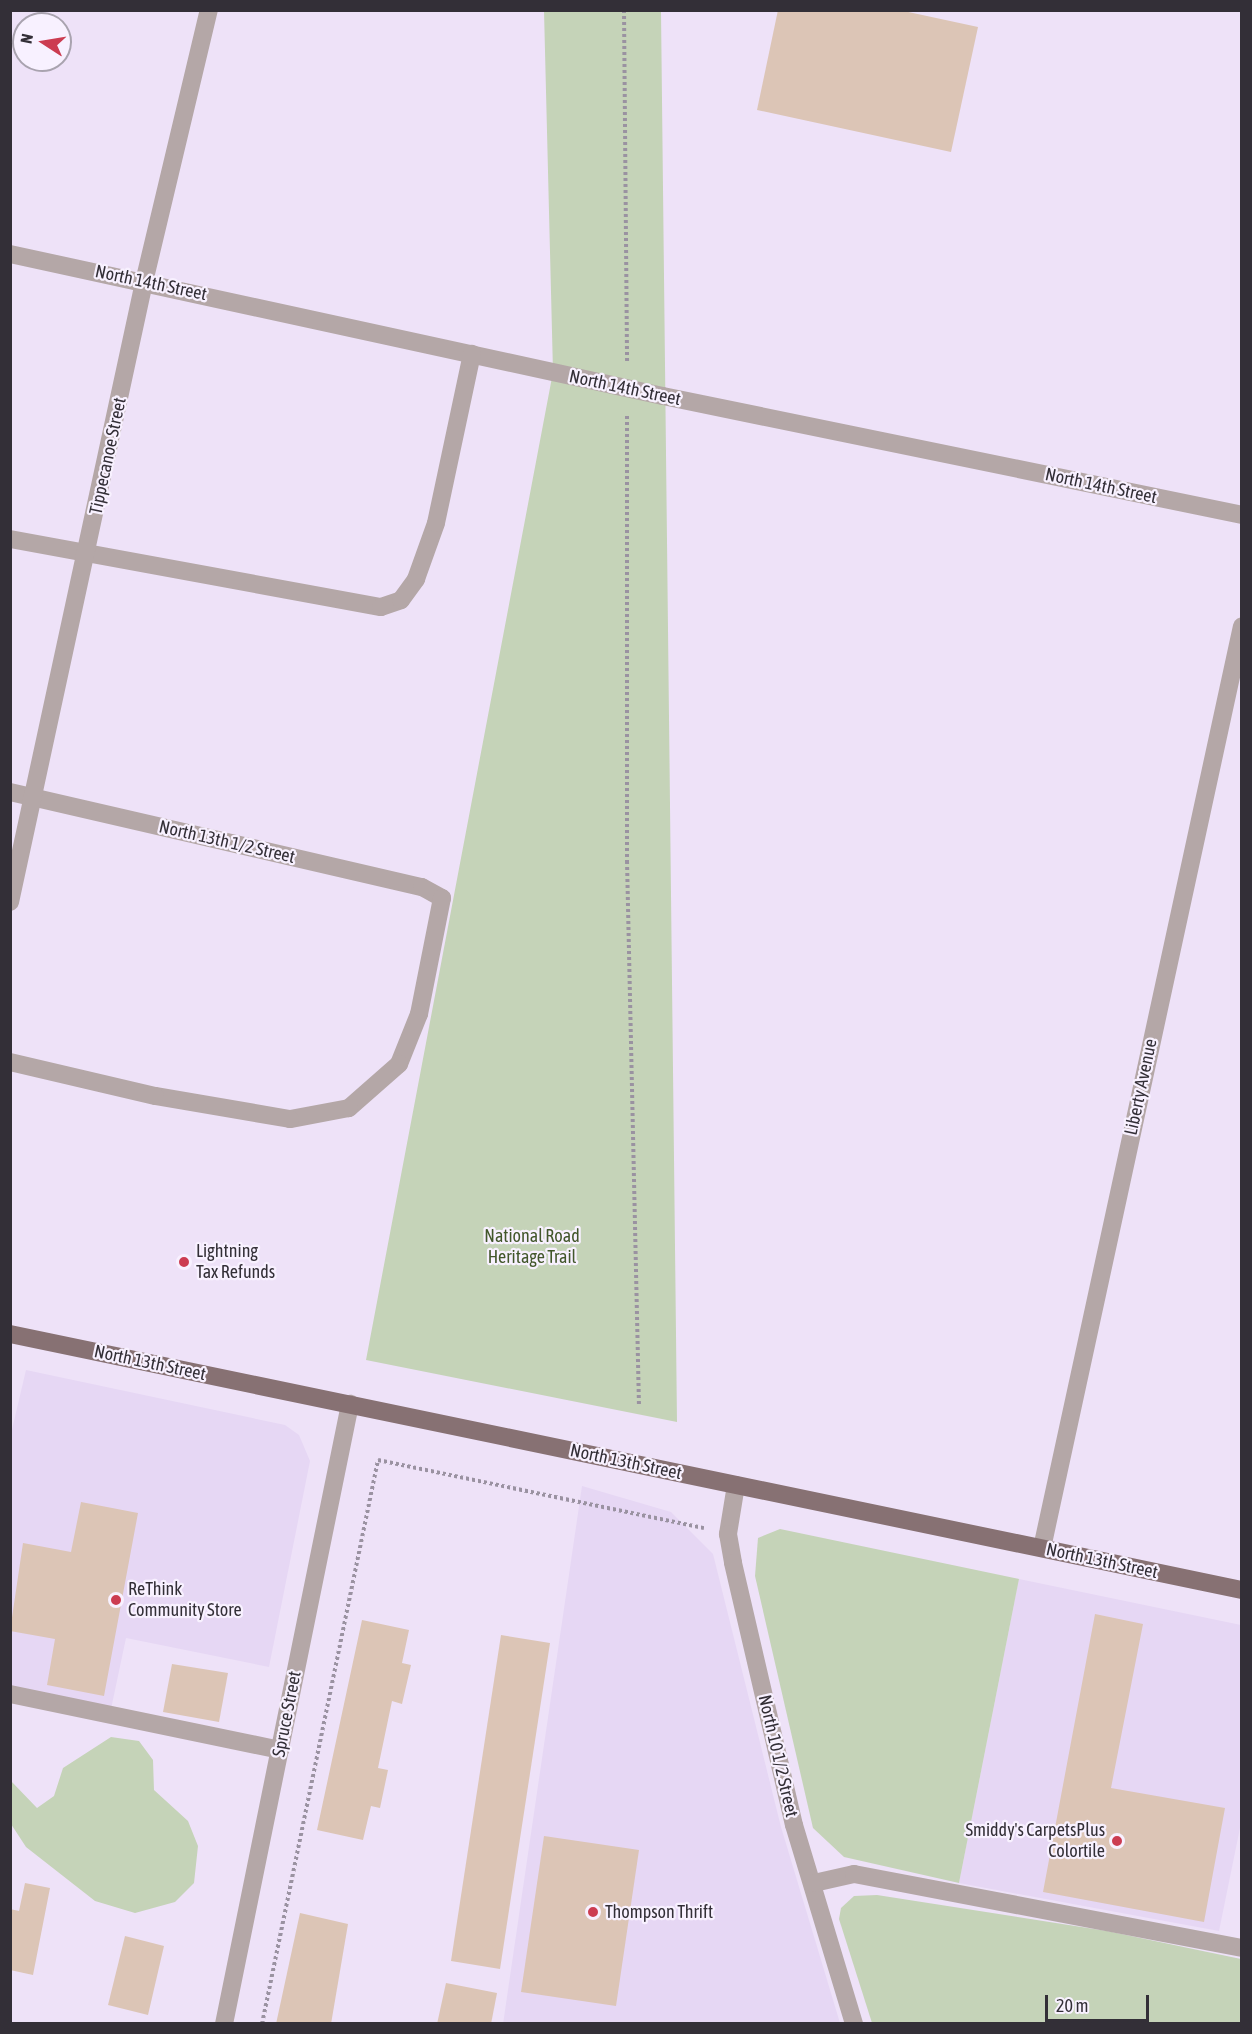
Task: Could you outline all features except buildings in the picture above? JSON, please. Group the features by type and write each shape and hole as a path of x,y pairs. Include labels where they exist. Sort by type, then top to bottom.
{"main road":[{"name":"North 13th Street","path":"10,1334 1242,1590"}],"street":[{"name":"Tippecanoe Street","path":"10,902 35,797 144,282 209,10"},
{"name":"North 14th Street","path":"10,254 472,354 1242,514"},
{"path":"10,539 87,555 381,607 401,600 416,579 436,523 472,354"},
{"name":"Liberty Avenue","path":"1042,1548 1242,626"},
{"name":"North 13th 1/2 Street","path":"10,792 422,887 442,898 419,1014 399,1064 350,1108 290,1119 155,1096 10,1062"},
{"name":"Spruce Street","path":"224,2024 350,1404"},
{"name":"North 10 1/2 Street","path":"736,1485 728,1534 794,1826 814,1883 854,2024"},
{"path":"10,1694 280,1750"},
{"path":"814,1883 854,1874 1242,1948"}],"path":[{"path":"624,10 627,342"},
{"path":"627,441 627,849 639,1407"},
{"path":"262,2024 378,1460 728,1534"}],"shaded area":[{"path":"26,1370 285,1425 299,1435 310,1461 269,1667 126,1638 111,1709 11,1688 10,1438"},
{"path":"582,1486 671,1512 713,1554 781,1827 840,2023 503,2024"},
{"path":"1019,1579 1241,1625 1241,1823 1219,1931 959,1883"}],"green space":[{"name":"National Road Heritage Trail","path":"544,11 661,11 677,1422 366,1360 553,372"},
{"path":"780,1529 1019,1579 959,1883 844,1857 813,1828 755,1576 758,1538"},
{"path":"111,1737 139,1741 153,1760 154,1790 188,1821 198,1846 194,1883 175,1902 135,1913 95,1901 26,1847 11,1824 11,1781 37,1808 54,1796 63,1768"},
{"path":"877,1895 1107,1931 1241,1959 1241,2023 872,2023 839,1919 841,1908 854,1896"}],"place":[{"name":"Lightning Tax Refunds","path":"184,1262"},
{"name":"ReThink Community Store","path":"116,1600"},
{"name":"Smiddy's CarpetsPlus Colortile","path":"1117,1841"},
{"name":"Thompson Thrift","path":"593,1912"}]}
